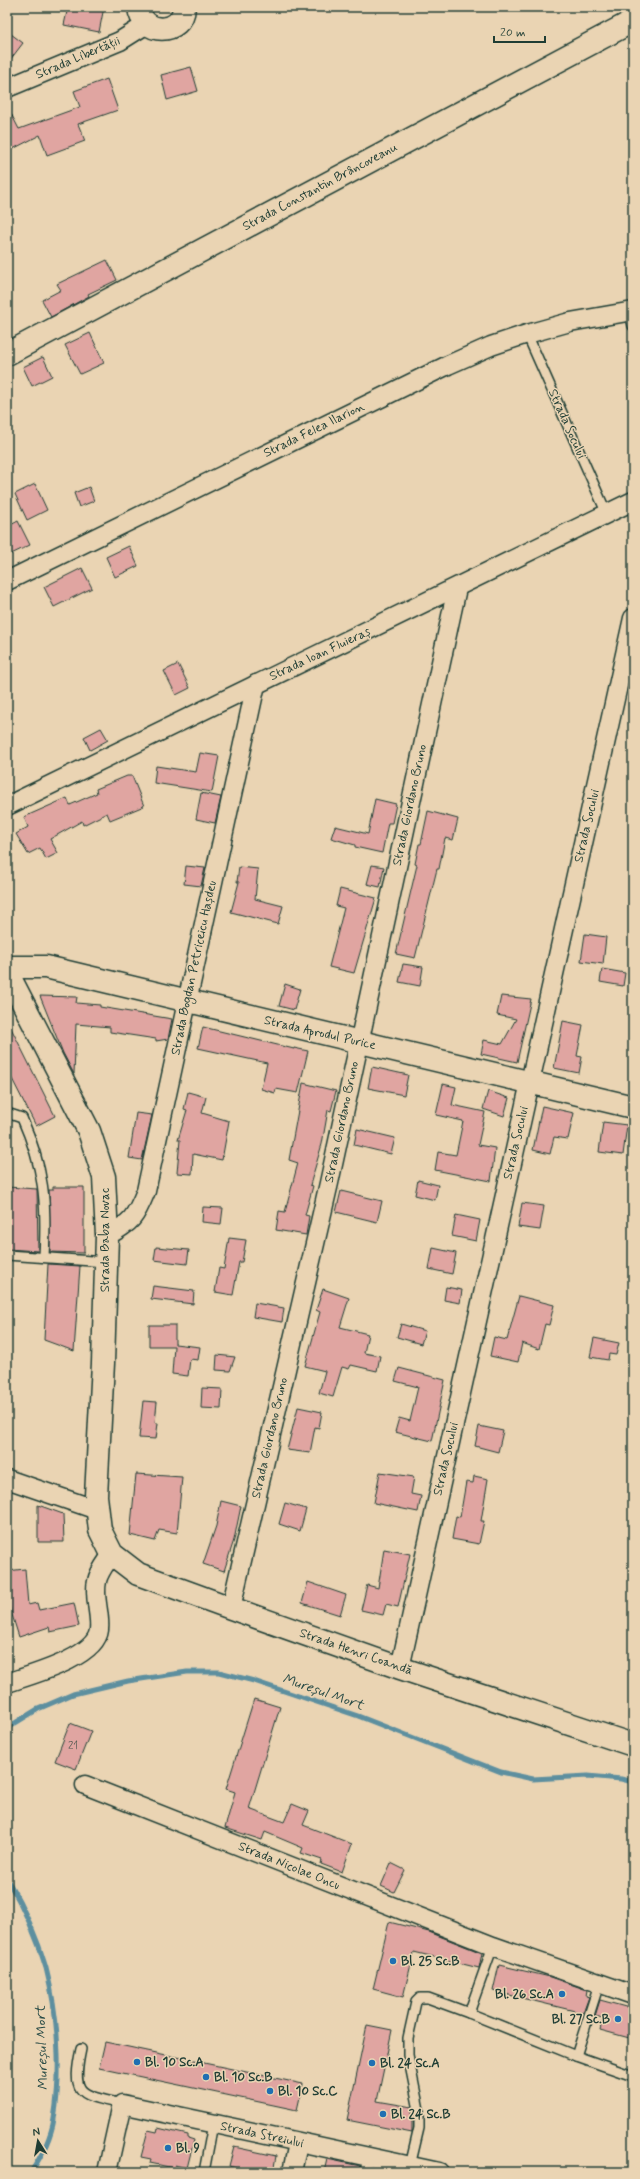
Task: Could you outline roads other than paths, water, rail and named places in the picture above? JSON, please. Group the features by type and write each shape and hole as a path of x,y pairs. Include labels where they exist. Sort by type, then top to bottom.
{"street":[{"path":"143,16 161,30 169,29 181,19 184,7"},
{"name":"Strada Libertății","path":"7,88 120,41 143,16"},
{"name":"Strada Constantin Brâncoveanu","path":"7,354 633,21"},
{"name":"Strada Felea Ilarion","path":"7,580 448,365 491,346 570,322 632,316"},
{"name":"Strada Ioan Fluieraș","path":"7,806 633,501"},
{"name":"Strada Giordano Bruno","path":"230,1608 329,1182 457,588"},
{"name":"Strada Socului","path":"400,1668 633,618"},
{"name":"Strada Bogdan Petriceicu Hașdeu","path":"107,1236 131,1221 138,1212 146,1192 256,684"},
{"name":"Strada Aprodul Purice","path":"7,967 46,967 633,1107"},
{"name":"Strada Baba Novac","path":"7,972 78,1111 98,1154 105,1183 107,1236 99,1520"},
{"path":"7,1479 99,1520"},
{"name":"Strada Henri Coandă","path":"99,1520 112,1554 138,1574 400,1668 633,1745"},
{"path":"7,1683 56,1666 82,1652 97,1639 99,1630 97,1580 112,1554"},
{"name":"Strada Nicolae Oncu","path":"85,1785 493,1946 599,1984 633,1994"},
{"path":"107,2172 122,2104"},
{"name":"Strada Streiului","path":"122,2104 298,2143 367,2165 410,2166 439,2172"},
{"path":"292,2172 298,2143"}],"lane":[{"name":"Strada Socului","path":"527,334 607,514"},
{"path":"7,1113 22,1118 35,1149 44,1186 46,1225 44,1256"},
{"path":"7,1255 44,1256 106,1262"},
{"path":"469,2013 493,1946"},
{"path":"576,2056 599,1984"},
{"path":"410,2166 419,2128 419,2110 408,2055 408,2038 416,2002 420,1998 428,1998 469,2013 576,2056 633,2076"},
{"name":"Strada Streiului","path":"81,2049 76,2072 80,2088 86,2096 122,2104"},
{"path":"204,2172 213,2124"}],"waterway":[{"name":"Mureșul Mort","path":"7,1728 38,1709 73,1694 128,1681 187,1672 219,1672 254,1681 358,1716 501,1772 533,1779 588,1776 621,1779 633,1782"},
{"name":"Mureșul Mort","path":"7,1879 29,1922 46,1968 58,2043 58,2082 54,2119 51,2133 45,2147 31,2172"}],"place":[{"name":"Bl. 25 Sc.B","path":"393,1961"},
{"name":"Bl. 26 Sc.A","path":"562,1994"},
{"name":"Bl. 27 Sc.B","path":"618,2019"},
{"name":"Bl. 10 Sc.A","path":"137,2062"},
{"name":"Bl. 24 Sc.A","path":"372,2063"},
{"name":"Bl. 10 Sc.B","path":"206,2077"},
{"name":"Bl. 10 Sc.C","path":"270,2091"},
{"name":"Bl. 24 Sc.B","path":"383,2114"},
{"name":"Bl. 9","path":"168,2148"}]}
